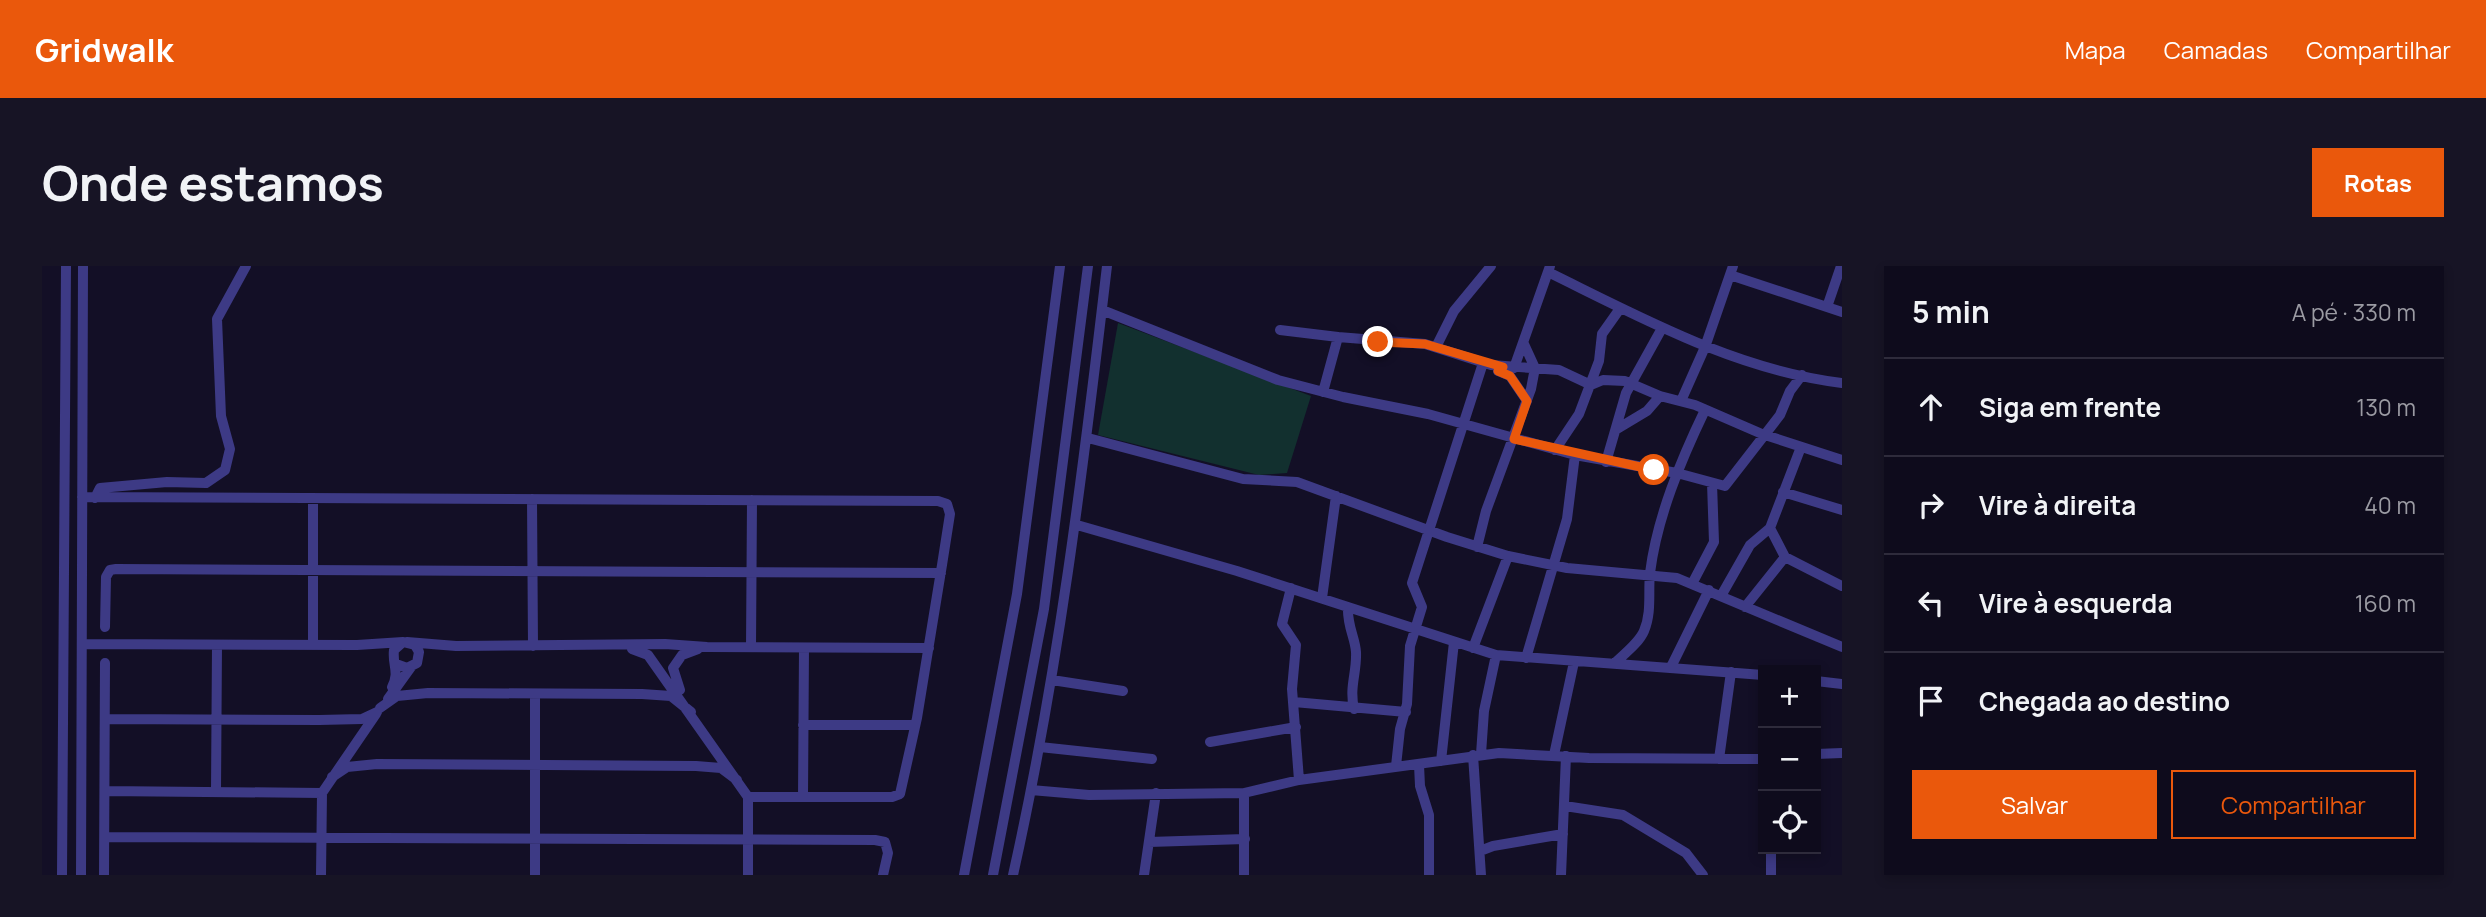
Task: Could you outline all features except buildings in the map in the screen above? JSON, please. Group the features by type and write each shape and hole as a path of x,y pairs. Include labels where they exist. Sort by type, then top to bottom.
{"street":[{"path":"62,875 66,266"},
{"path":"81,875 83,266"},
{"path":"95,498 102,488 167,482 206,483 225,470 230,449 221,416 218,319 246,266"},
{"path":"964,875 1017,594 1060,266"},
{"path":"993,875 1030,694 1058,523 1088,266"},
{"path":"1013,875 1040,747 1077,525 1108,266"},
{"path":"1436,347 1454,311 1491,266"},
{"path":"1827,307 1842,266"},
{"path":"1476,388 1505,369 1524,344 1549,269 1619,310 1661,330 1705,347 1802,375 1842,383"},
{"path":"1681,401 1705,347 1731,270 1842,312"},
{"path":"1102,310 1278,380 1428,414 1462,426 1575,455 1677,473 1712,483 1730,484 1762,433 1780,415 1790,390 1802,375"},
{"path":"1555,450 1568,435 1591,385 1601,356 1602,334 1619,310"},
{"path":"1280,330 1436,347 1505,369 1559,370 1591,385 1614,379 1632,383 1660,396 1681,401 1762,433 1842,460"},
{"path":"1606,462 1632,383 1661,330"},
{"path":"1324,392 1338,337"},
{"path":"1477,547 1486,512 1527,401 1535,368 1524,344"},
{"path":"1396,765 1400,729 1406,712 1407,665 1414,627 1422,607 1412,583 1483,363"},
{"path":"1505,369 1527,401"},
{"path":"1617,429 1647,411 1660,396"},
{"path":"1615,663 1642,635 1646,624 1650,574 1677,473 1705,410"},
{"path":"1501,436 1519,425"},
{"path":"1088,438 1243,479 1297,482 1508,556 1554,566 1650,574 1693,582 1745,607 1842,647"},
{"path":"1721,596 1750,545 1770,528 1801,447"},
{"path":"1526,658 1567,519 1575,455"},
{"path":"1654,470 1674,488"},
{"path":"1693,582 1714,542 1712,483"},
{"path":"1783,492 1842,510"},
{"path":"1322,598 1336,496"},
{"path":"82,497 944,503 950,508 950,514 929,648 902,790 897,796 748,797"},
{"path":"313,498 313,645"},
{"path":"532,499 533,646"},
{"path":"751,647 752,500"},
{"path":"1077,525 1291,588 1496,655 1758,675"},
{"path":"1770,528 1785,557 1842,586"},
{"path":"1473,648 1508,556"},
{"path":"1745,607 1785,557"},
{"path":"105,627 106,576 113,569 941,573"},
{"path":"1291,588 1282,624 1296,645 1292,681 1299,780"},
{"path":"1671,667 1709,590"},
{"path":"1348,607 1349,634 1356,650 1350,684 1354,709"},
{"path":"82,644 357,645 405,642 456,646 665,644 707,647 929,648"},
{"path":"379,710 396,679 396,647 405,642"},
{"path":"405,642 417,648 415,663 408,677 411,685 428,693"},
{"path":"1441,761 1454,642"},
{"path":"665,644 677,651 674,678 691,712"},
{"path":"642,694 660,688 663,681 653,652 665,644"},
{"path":"216,791 217,645"},
{"path":"357,645 387,649 395,661"},
{"path":"321,875 322,793 353,746 415,663 430,649 456,646"},
{"path":"615,646 639,649 656,665 748,797 748,875"},
{"path":"656,665 676,663 687,652 707,647"},
{"path":"803,797 804,648"},
{"path":"1481,875 1477,755 1496,655"},
{"path":"395,661 415,663"},
{"path":"1560,875 1564,806 1560,755 1574,662"},
{"path":"104,875 105,663"},
{"path":"1719,759 1731,672"},
{"path":"1052,680 1124,691"},
{"path":"1821,682 1842,684"},
{"path":"105,719 362,719 397,696 428,693 671,696 691,712"},
{"path":"535,694 535,875"},
{"path":"1294,702 1329,703 1354,709 1406,712"},
{"path":"319,720 349,725 353,746"},
{"path":"803,725 915,725"},
{"path":"1210,742 1296,727"},
{"path":"364,732 359,753 366,761 377,764"},
{"path":"696,766 709,757 709,738"},
{"path":"1040,747 1152,759"},
{"path":"1821,754 1842,753"},
{"path":"1031,790 1089,794 1244,793 1299,780 1477,755 1758,759"},
{"path":"332,777 347,767 377,764 696,766 721,768 737,780"},
{"path":"1419,765 1420,786 1429,815 1429,875"},
{"path":"105,791 322,793"},
{"path":"1144,875 1156,793"},
{"path":"1244,793 1244,875"},
{"path":"1564,806 1623,815 1686,853 1703,875"},
{"path":"1480,851 1493,846 1563,834"},
{"path":"105,837 880,841 888,850 883,875"},
{"path":"1149,842 1245,839"},
{"path":"1770,875 1771,854"}],"green space":[{"path":"1118,323 1311,396 1287,473 1259,475 1098,435"}],"route":[{"path":"1378,342 1425,344 1503,367 1498,371 1510,376 1527,401 1514,439 1606,462 1654,470"}]}
